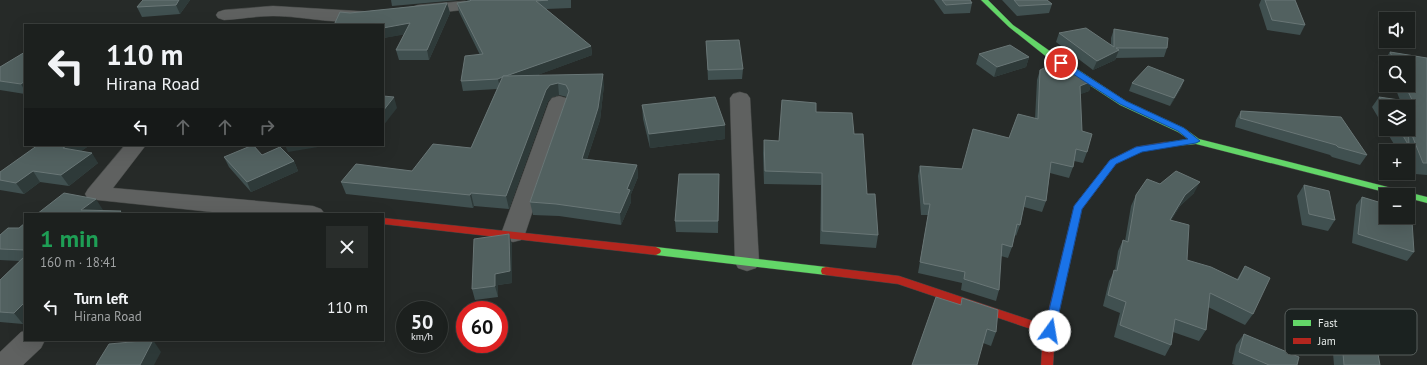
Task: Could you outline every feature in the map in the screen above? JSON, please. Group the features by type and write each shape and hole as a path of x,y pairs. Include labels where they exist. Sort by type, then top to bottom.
{"street":[{"path":"984,0 1011,26 1051,56 1123,103 1181,130 1196,141 1427,200"},
{"path":"223,13 272,11 341,16 465,6"},
{"path":"740,98 747,262"},
{"path":"513,234 558,102"},
{"path":"1047,365 1050,331 1077,208 1113,162 1140,149 1196,141"},
{"path":"135,146 96,194 160,207 291,213"},
{"path":"384,221 513,234 899,280 1050,331"},
{"path":"5,365 30,341"}],"building":[{"path":"143,0 179,0 176,5 137,7"},
{"path":"471,0 548,0 536,1 591,46 498,79 461,81 465,56 483,54 457,3"},
{"path":"942,0 970,0 972,3 946,5"},
{"path":"1014,0 1047,0 1052,4 1019,6"},
{"path":"1265,0 1295,0 1305,25 1272,20"},
{"path":"447,3 427,50 396,50 410,23 384,28 384,24 334,24 340,12 350,13"},
{"path":"1086,28 1114,47 1114,29 1168,38 1167,48 1116,48 1119,50 1097,61 1059,33"},
{"path":"739,40 743,69 708,70 706,41"},
{"path":"1010,45 1029,57 997,67 979,54"},
{"path":"1390,52 1415,56 1392,56"},
{"path":"24,53 24,82 21,84 0,81 0,67"},
{"path":"1415,56 1427,58 1427,163 1423,163 1412,136 1415,136 1415,100 1412,100 1408,92 1415,92"},
{"path":"1059,61 1092,81 1080,86 1082,131 1092,134 1087,152 1076,149 1073,167 1051,162 1046,201 1026,196 1020,225 1017,224 1012,247 1002,244 999,290 964,279 965,272 920,262 930,204 924,204 920,166 962,169 973,129 1009,138 1018,114 1038,119 1040,70"},
{"path":"1148,66 1184,80 1174,98 1132,83"},
{"path":"603,74 598,108 582,159 637,165 627,189 630,190 620,213 530,202 569,91 566,85 558,83 550,85 546,90 506,196 471,193 470,195 341,182 356,164 412,171 433,144 471,148 503,76"},
{"path":"384,96 394,97 384,110"},
{"path":"715,97 725,125 649,134 642,105"},
{"path":"1379,97 1399,100 1381,100"},
{"path":"782,100 816,103 816,112 852,113 854,134 863,134 867,194 875,194 878,235 822,231 822,173 765,171 764,140 779,141"},
{"path":"1241,111 1341,117 1367,155 1240,118"},
{"path":"1403,136 1409,136 1408,144"},
{"path":"37,146 66,146 63,148 92,153 61,175 33,171 16,183 0,180 0,172"},
{"path":"251,146 254,146 262,155 280,147 294,161 247,182 224,157"},
{"path":"1176,171 1200,182 1185,195 1170,220 1189,225 1187,260 1211,267 1238,280 1245,266 1270,278 1253,314 1210,293 1206,330 1175,319 1171,345 1120,325 1126,302 1108,295 1114,270 1117,271 1123,240 1128,242 1136,195 1147,179 1160,184"},
{"path":"679,174 719,174 718,221 675,221"},
{"path":"1304,185 1329,191 1335,220 1309,214"},
{"path":"64,193 96,199 81,210 121,211 119,213 38,213"},
{"path":"1362,197 1379,202 1379,224 1412,224 1414,252 1358,234"},
{"path":"24,224 24,250 0,249 0,235 8,228 19,228"},
{"path":"509,234 510,271 495,274 495,286 472,289 474,239"},
{"path":"24,257 24,303 14,313 0,312 0,280"},
{"path":"936,297 961,305 962,298 998,310 996,332 987,329 977,365 912,365"},
{"path":"1244,334 1285,351 1285,355 1294,355 1299,357 1297,365 1269,365 1239,352"},
{"path":"152,341 140,365 96,365 109,344"},
{"path":"1343,355 1378,355 1380,365 1344,365"}],"traffic: fast":[{"path":"984,0 1011,26 1051,56 1123,103 1181,130 1196,141"},
{"path":"1166,145 1196,141 1427,200"},
{"path":"656,251 826,271"}],"traffic: jam":[{"path":"1047,365 1049,331 1077,208 1113,162 1139,149 1166,145"},
{"path":"384,221 656,251"},
{"path":"826,271 899,280 1049,331"}],"route":[{"path":"1050,331 1077,208 1113,162 1140,149 1196,141 1181,130 1123,103 1061,63"}]}
